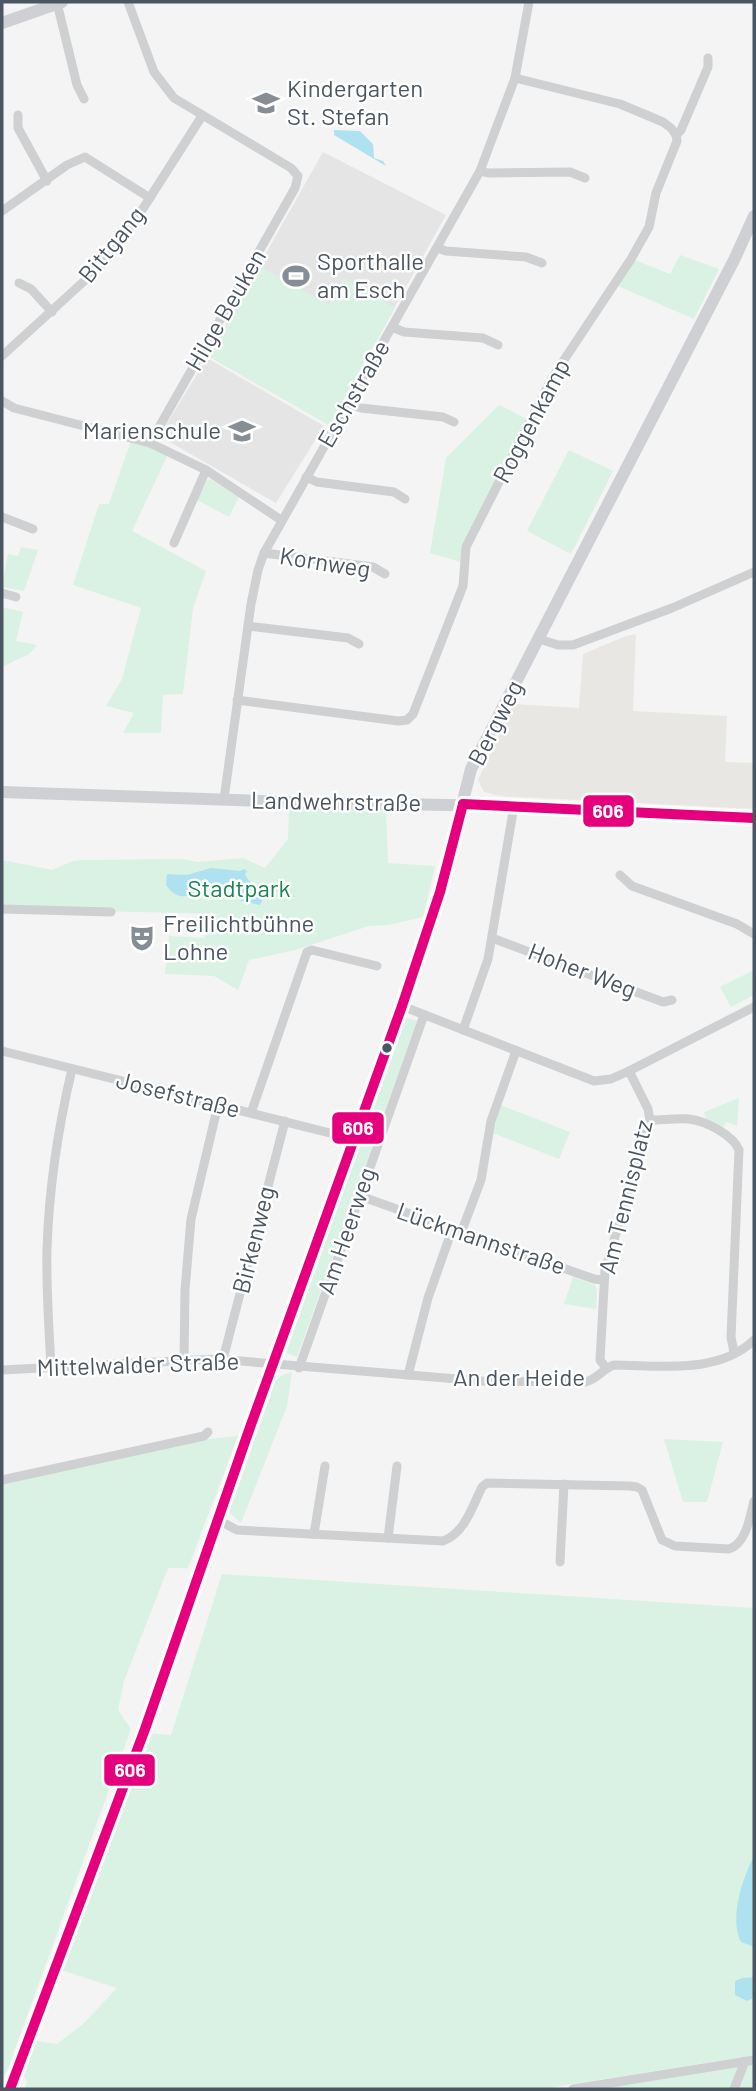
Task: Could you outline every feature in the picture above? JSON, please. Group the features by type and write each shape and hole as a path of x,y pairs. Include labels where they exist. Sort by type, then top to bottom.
{"main road":[{"path":"2,23 59,3"},
{"name":"Bergweg","path":"10,2089 145,1729 402,1006 435,908 476,759 735,258 754,216"},
{"name":"Landwehrstraße","path":"2,792 463,804 754,818"}],"street":[{"path":"128,2 149,60 163,87 174,98 202,116"},
{"name":"Eschstraße","path":"224,799 248,625 258,570 264,553 480,171 515,78 530,2"},
{"path":"59,3 77,85 84,99"},
{"path":"515,78 620,104 663,122 677,135 708,68 708,58"},
{"path":"18,115 18,128 47,181"},
{"name":"Hilge Beuken","path":"150,443 295,187 298,176 292,168 202,116"},
{"name":"Bittgang","path":"2,356 104,263 150,198 202,116"},
{"name":"Roggenkamp","path":"237,700 398,720 407,720 413,715 463,586 466,547 552,378 631,259 649,227 656,193 676,147 677,135"},
{"path":"2,211 78,159 85,157 150,198"},
{"path":"480,171 570,172 585,178"},
{"path":"437,248 526,257 542,263"},
{"path":"19,283 31,289 52,312"},
{"path":"392,327 404,331 483,338 498,345"},
{"path":"2,401 14,408 150,443 206,470 281,520"},
{"path":"349,404 361,408 443,417 454,422"},
{"path":"173,543 206,470"},
{"path":"306,477 317,482 394,492 405,499"},
{"path":"2,517 33,529"},
{"name":"Kornweg","path":"264,553 373,567 385,574"},
{"path":"538,639 558,645 573,645 672,608 754,572"},
{"path":"2,593 16,597"},
{"path":"248,625 348,638 359,644"},
{"path":"463,1030 486,967 513,806"},
{"path":"620,875 632,886 737,924 754,934"},
{"path":"2,909 111,912"},
{"name":"Hoher Weg","path":"492,938 663,1002 671,1000"},
{"path":"251,1113 307,952 312,950 377,966"},
{"path":"402,1006 594,1081 611,1079 629,1071 754,1007"},
{"name":"Am Heerweg","path":"299,1368 424,1014"},
{"name":"Josefstraße","path":"2,1051 354,1139"},
{"path":"408,1375 428,1298 481,1180 491,1121 516,1051"},
{"path":"51,1367 47,1251 49,1214 60,1121 72,1069"},
{"name":"Am Tennisplatz","path":"606,1368 600,1360 604,1280 650,1120 648,1109 629,1071"},
{"path":"184,1360 185,1290 191,1219 218,1105"},
{"path":"650,1120 696,1121 736,1141 739,1150 730,1342 734,1352"},
{"name":"Birkenweg","path":"223,1359 285,1121"},
{"name":"Lückmannstraße","path":"360,1196 594,1279 604,1280"},
{"name":"An der Heide","path":"273,1363 299,1368 482,1381 585,1382 594,1380 606,1368 614,1365 698,1366 734,1352 754,1340"},
{"name":"Mittelwalder Straße","path":"2,1370 184,1360 223,1359 273,1363"},
{"path":"2,1480 204,1436 208,1432"},
{"path":"314,1534 326,1466"},
{"path":"388,1538 397,1466"},
{"path":"218,1520 237,1530 443,1541 453,1538 461,1530 487,1483 636,1487 645,1497 662,1540 675,1546 729,1549 736,1547 741,1541 754,1502"},
{"path":"560,1562 564,1484"},
{"path":"573,2089 749,2060"},
{"path":"734,2089 749,2060"}],"shaded area":[{"path":"323,152 446,215 329,425 208,356"},
{"name":"Marienschule","path":"207,358 324,426 276,503 159,436"},
{"path":"636,634 633,711 727,716 725,762 754,763 754,809 500,796 484,792 478,780 514,704 579,708 583,654"}],"green space":[{"path":"680,255 719,269 694,319 618,286 635,260 670,274"},
{"path":"259,266 329,305 344,278 395,308 329,425 208,356"},
{"path":"499,405 531,421 466,547 464,563 430,553 446,458"},
{"path":"132,438 169,452 132,531 206,571 193,608 183,694 163,695 161,733 123,733 134,713 106,706 122,679 141,608 73,585 99,504 109,504"},
{"path":"569,450 613,471 571,554 527,531"},
{"path":"210,479 239,497 229,517 197,500"},
{"path":"21,547 38,550 24,591 2,587 8,554 18,556"},
{"path":"2,607 23,612 16,641 37,645 29,654 2,667"},
{"name":"Stadtpark","path":"289,808 386,810 388,863 435,866 423,917 389,925 369,926 295,950 249,960 238,990 214,976 165,974 169,936 205,938 206,916 224,914 2,909 2,860 52,870 73,861 83,860 182,859 197,862 243,858 265,868 288,839"},
{"path":"754,970 754,995 731,1007 720,987"},
{"path":"404,1017 417,1021 297,1357 286,1353"},
{"path":"739,1098 737,1126 726,1122 724,1127 706,1119 704,1112"},
{"path":"500,1105 570,1132 559,1159 493,1133"},
{"path":"573,1277 595,1285 596,1309 564,1304"},
{"path":"292,1372 287,1406 241,1523 229,1512 275,1382 282,1375"},
{"path":"238,1436 188,1568 168,1568 124,1681 118,1710 131,1729 7,2071 2,2076 2,1482 191,1441"},
{"path":"664,1439 723,1442 707,1502 683,1502"},
{"path":"222,1574 754,1608 754,1856 741,1887 738,1920 741,1942 754,1947 754,1977 743,1978 747,2001 754,1998 754,2055 542,2089 25,2089 27,2081 24,2076 36,2041 57,2044 83,2024 117,1988 61,1970 147,1733 171,1735"},
{"path":"754,2064 754,2089 597,2089"}],"water":[{"path":"334,130 360,131 373,144 374,158 383,161 386,166 334,135"},
{"path":"211,868 247,871 245,874 263,897 260,905 241,901 233,889 223,885 182,896 166,885 167,874 187,875"},
{"path":"754,1856 754,1947 741,1942 736,1922 741,1887"},
{"path":"754,1977 754,1998 747,2001 735,1995 735,1981"}],"transit line":[{"name":"606","path":"463,804 754,818"},
{"name":"606","path":"10,2089 145,1729 402,1006 440,892 463,804"}],"place":[{"name":"Kindergarten St. Stefan","path":"266,103"},
{"name":"Sporthalle am Esch","path":"296,276"},
{"name":"Marienschule","path":"242,431"},
{"name":"Freilichtbühne Lohne","path":"142,938"}]}
